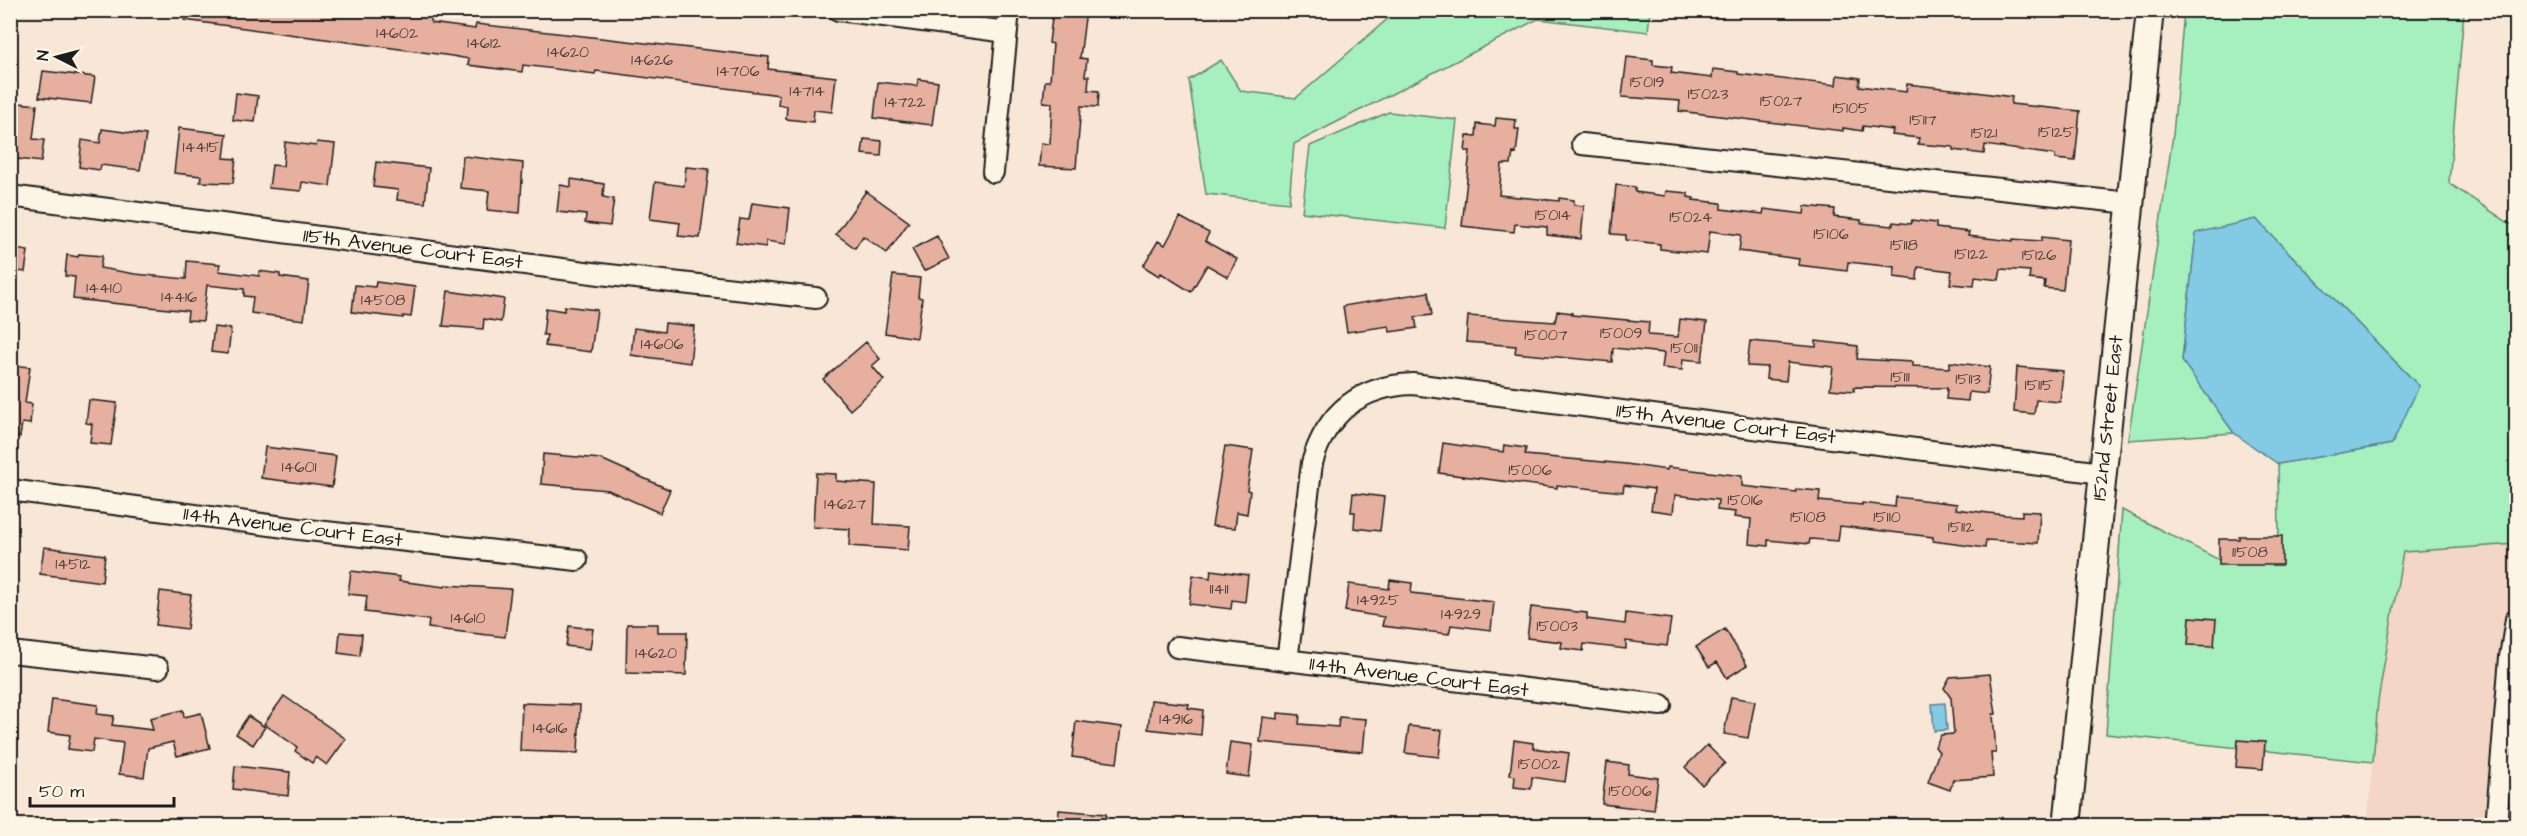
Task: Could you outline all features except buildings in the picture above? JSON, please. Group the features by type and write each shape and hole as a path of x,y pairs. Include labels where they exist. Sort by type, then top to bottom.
{"main road":[{"name":"152nd Street East","path":"2067,825 2150,10"}],"street":[{"path":"838,10 1007,32"},
{"path":"993,172 1009,10"},
{"path":"1582,144 2130,203"},
{"name":"115th Avenue Court East","path":"10,196 600,273 816,298"},
{"name":"115th Avenue Court East","path":"1287,661 1312,463 1324,433 1333,419 1353,402 1381,388 1413,384 2102,473"},
{"name":"114th Avenue Court East","path":"10,490 299,529 577,560"},
{"path":"2496,825 2510,657 2517,619"},
{"name":"114th Avenue Court East","path":"1177,647 1661,705"},
{"path":"10,652 158,668"}],"shaded area":[{"path":"2516,509 2516,825 2367,826 2378,701 2403,552"}],"green space":[{"path":"1398,10 1650,11 1648,32 1538,19 1294,144 1289,203 1206,194 1189,80 1221,60 1241,91 1296,98"},
{"path":"2184,11 2464,11 2449,183 2516,228 2516,544 2403,552 2378,701 2373,762 2106,734 2122,510 2227,564 2279,535 2278,464 2391,444 2419,386 2256,219 2196,233 2182,360 2234,433 2128,440 2173,135"},
{"path":"1389,112 1457,120 1445,228 1302,212 1310,146"}],"water":[{"path":"2256,219 2419,386 2392,444 2278,464 2234,433 2182,361 2196,233"},
{"path":"1945,703 1947,730 1934,731 1932,704"}]}
